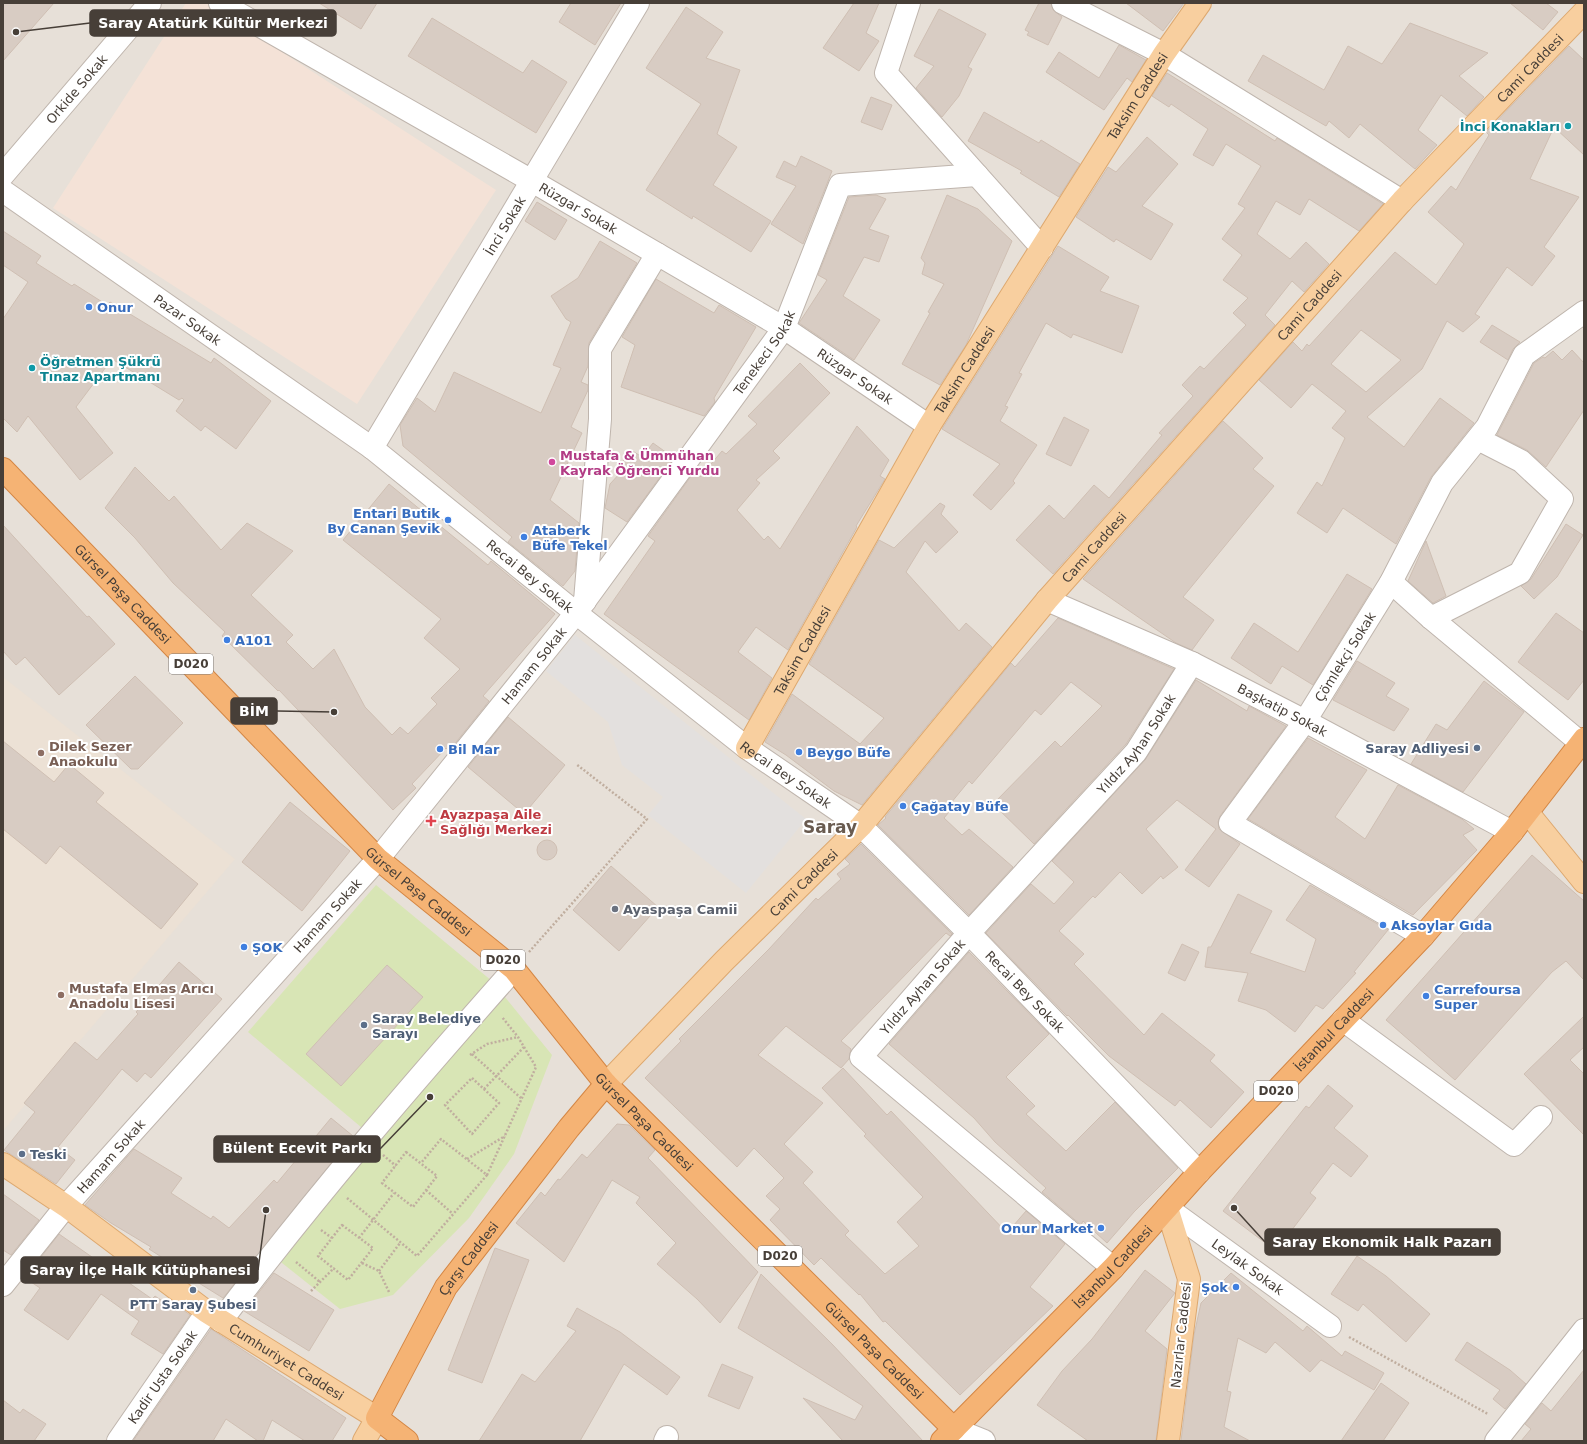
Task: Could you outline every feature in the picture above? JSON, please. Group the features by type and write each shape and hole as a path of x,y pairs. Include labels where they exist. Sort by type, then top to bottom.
{"highway":[{"name":"Gürsel Paşa Caddesi","path":"3,469 378,859 514,969 606,1084 948,1435"},
{"name":"İstanbul Caddesi","path":"948,1435 1114,1268 1199,1172 1423,936 1528,813 1582,746"},
{"name":"Çarşı Caddesi","path":"377,1418 446,1287 569,1128 606,1084"},
{"path":"377,1418 407,1441"}],"main road":[{"name":"Taksim Caddesi","path":"747,748 929,426 1164,54 1200,3"},
{"path":"1574,3 1584,12"},
{"name":"Cami Caddesi","path":"606,1084 724,961 861,826 1047,600 1402,201 1584,12"},
{"path":"1528,813 1584,882"},
{"name":"Cumhuriyet Caddesi","path":"3,1164 66,1206 214,1317 377,1418"},
{"name":"Nazırlar Caddesi","path":"1167,1208 1189,1279 1168,1441"},
{"path":"364,1441 377,1418"}],"street":[{"name":"Orkide Sokak","path":"3,175 150,3"},
{"name":"Rüzgar Sokak","path":"220,3 532,181 784,328 929,426"},
{"name":"İnci Sokak","path":"372,448 638,3"},
{"path":"909,3 886,73 1042,248"},
{"path":"1063,3 1164,54 1402,201"},
{"name":"Tenekeci Sokak","path":"581,607 784,328 840,185 977,175"},
{"name":"Pazar Sokak","path":"3,191 372,448"},
{"path":"581,607 600,419 600,349 657,254"},
{"name":"Çömlekçi Sokak","path":"1423,936 1230,823 1305,721 1391,582 1442,483 1487,427 1524,355 1584,312"},
{"path":"1431,618 1520,572 1562,499 1521,461 1478,439"},
{"name":"Recai Bey Sokak","path":"372,448 581,607 747,748 861,826 969,933 1199,1172"},
{"path":"1391,582 1431,618 1582,746"},
{"name":"Başkatip Sokak","path":"1047,600 1192,663 1305,721 1512,832"},
{"name":"Hamam Sokak","path":"3,1285 66,1206 378,859 581,607"},
{"name":"Yıldız Ayhan Sokak","path":"1114,1268 861,1057 969,933 1136,752 1192,663"},
{"name":"Kadir Usta Sokak","path":"118,1441 214,1317 274,1251 514,969"},
{"path":"1343,1020 1514,1145 1541,1117"},
{"name":"Leylak Sokak","path":"1167,1208 1330,1326"},
{"path":"1503,1433 1584,1330"},
{"path":"948,1435 984,1441"}],"path":[{"path":"514,969 647,819 576,764"},
{"path":"343,1194 417,1256 486,1175 536,1067 518,1037 487,999"},
{"path":"466,1058 487,1044 518,1037"},
{"path":"484,1089 524,1047"},
{"path":"472,1054 522,1099"},
{"path":"472,1078 484,1089 499,1103 472,1134 445,1105 472,1078"},
{"path":"467,1159 505,1136"},
{"path":"421,1163 441,1139 486,1175"},
{"path":"406,1152 421,1163 437,1176 413,1207 382,1183 406,1152"},
{"path":"426,1190 454,1214"},
{"path":"359,1238 394,1193"},
{"path":"342,1225 359,1238 373,1248 348,1280 318,1256 342,1225"},
{"path":"379,1271 400,1243"},
{"path":"362,1263 379,1271 389,1292"},
{"path":"311,1291 334,1268"},
{"path":"1330,1326 1503,1433"}],"shaded area":[{"name":"Saray","path":"3,3 1584,3 1584,1441 3,1441"},
{"path":"186,3 206,3 496,190 357,404 53,208"},
{"path":"575,635 806,819 746,893 648,815 663,797 622,765 608,722 546,671"},
{"name":"Mustafa Elmas Arıcı Anadolu Lisesi","path":"3,677 235,859 3,1131"}],"green space":[{"path":"376,885 492,981 552,1055 514,1154 469,1218 393,1295 340,1309 277,1259 374,1138 248,1032"}],"building":[{"path":"3,3 54,3 3,61"},
{"path":"319,3 377,3 361,29"},
{"path":"571,3 621,3 595,45 559,22"},
{"path":"854,3 879,3 866,33 879,41 859,71 823,48"},
{"path":"1039,3 1051,3 1053,10 1062,17 1048,45 1027,35 1029,32 1025,30"},
{"path":"1126,3 1184,3 1163,31"},
{"path":"1510,3 1546,3 1558,12 1543,30"},
{"path":"686,7 723,32 706,58 740,70 717,134 737,147 713,185 771,221 751,252 693,216 692,219 646,190 701,104 646,68"},
{"path":"939,9 986,34 968,67 972,69 959,96 942,117 916,88 934,66 914,56"},
{"path":"432,18 523,73 532,60 567,82 536,133 408,56"},
{"path":"1410,23 1488,53 1459,76 1484,97 1467,116 1441,95 1418,130 1437,145 1415,169 1360,124 1349,138 1329,121 1326,126 1248,81 1263,55 1324,90 1348,46 1382,64"},
{"path":"1119,45 1146,60 1132,82 1127,78 1104,110 1046,72 1059,52 1099,78"},
{"path":"1569,46 1584,60 1584,155 1554,127 1530,179 1579,197 1544,247 1555,256 1532,286 1507,267 1475,314 1480,317 1463,332 1447,321 1422,369 1367,417 1404,447 1440,398 1474,423 1431,477 1396,544 1343,508 1327,533 1297,513 1317,482 1322,486 1345,438 1332,428 1346,411 1312,384 1291,408 1259,380 1293,342 1302,351 1307,344 1309,346 1395,252 1436,285 1464,244 1428,212 1451,186 1456,190 1489,135 1486,132","holes":["1361,330 1401,360 1366,392 1331,364"]},
{"path":"1167,73 1275,141 1277,138 1383,204 1359,231 1309,199 1300,215 1276,201 1257,234 1290,259 1306,242 1329,264 1304,292 1292,281 1265,315 1275,325 1053,574 1016,540 1049,505 1064,519 1094,485 1109,498 1162,435 1159,433 1193,396 1182,385 1200,366 1204,369 1246,325 1233,313 1248,298 1223,280 1242,255 1222,239 1245,208 1238,204 1261,166 1226,144 1213,166 1193,155 1208,129 1171,104 1169,107 1152,96"},
{"path":"871,97 892,105 882,130 861,122"},
{"path":"984,112 1039,143 1041,140 1080,164 1059,197 1020,173 1022,171 968,141"},
{"path":"1147,137 1178,164 1142,206 1173,224 1151,260 1116,239 1114,242 1076,217 1108,167 1116,172"},
{"path":"801,156 832,171 803,244 771,224 796,186 776,177 784,161 796,167"},
{"path":"876,195 886,199 869,229 889,236 879,262 864,257 843,296 880,320 854,360 799,323 827,280 818,275 849,197"},
{"path":"947,195 978,209 1012,241 966,345 940,385 902,364 944,284 922,274 925,263 921,258"},
{"path":"537,202 567,220 555,240 525,221"},
{"path":"3,231 41,256 36,263 72,286 74,284 107,305 110,302 211,363 214,358 271,401 236,449 205,426 201,431 176,411 184,400 182,398 179,400 112,359 76,407 113,453 80,480 28,416 17,432 3,418 3,319 28,282 3,265"},
{"path":"600,241 637,263 589,343 588,366 581,382 588,385 588,390 571,427 582,433 550,500 579,523 575,571 563,586 508,542 512,537 403,446 400,425 417,398 435,412 454,372 541,413 561,368 553,365 571,322 566,319 551,296 578,278"},
{"path":"1058,246 1109,277 1100,291 1139,306 1122,353 1073,334 1071,338 1046,323 1019,373 1022,374 1005,406 1008,407 1000,421 1037,445 1013,481 1015,483 991,510 973,495 1000,464 942,429"},
{"path":"656,279 714,313 719,305 756,327 714,398 715,402 704,416 621,387 635,345 622,337"},
{"path":"1492,325 1520,342 1513,349 1508,360 1480,342"},
{"path":"1572,350 1584,363 1584,410 1546,467 1527,450 1497,435 1534,363 1543,357 1545,358 1553,351 1562,360"},
{"path":"800,363 830,393 773,451 780,458 756,480 760,483 737,510 764,540 768,536 780,549 857,426 889,460 880,476 885,479 856,526 857,527 788,650 756,627 738,652 772,678 749,720 604,614 655,541 648,536 694,472 700,477 722,451 726,454 757,424 748,416"},
{"path":"1064,417 1089,430 1071,466 1046,454"},
{"path":"1223,421 1263,458 1253,469 1274,486 1183,597 1214,620 1192,650 1176,643 1083,579"},
{"path":"653,443 674,458 627,522 605,508 610,484 622,471 618,468 631,450 642,457"},
{"path":"135,467 169,501 174,496 221,550 247,523 293,551 251,595 293,635 286,642 313,669 334,649 365,707 392,735 400,727 408,734 437,704 431,698 460,669 424,638 441,619 343,540 389,484 488,565 491,561 555,614 483,696 489,701 449,751 446,748 412,784 416,788 393,810 279,690 278,691 222,636 225,632 173,583 135,538 105,508"},
{"path":"940,503 945,506 941,514 958,532 936,553 925,541 906,572 959,631 966,623 992,647 862,805 834,791 786,755 765,742 792,694 860,744 884,718 809,664 879,540 894,548"},
{"path":"1566,524 1583,535 1557,577 1534,599 1521,586 1531,579"},
{"path":"3,525 87,617 89,616 115,644 59,695 25,657 16,665 3,651"},
{"path":"1426,541 1446,596 1433,603 1408,581"},
{"path":"1347,574 1372,589 1313,685 1282,666 1271,684 1231,658 1254,623 1298,652"},
{"path":"1556,613 1584,633 1584,680 1568,700 1518,662"},
{"path":"1058,618 1174,669 1126,744 1034,844 993,804 1055,741 1061,747 1102,706 1071,682 1041,715 1035,710 972,784 969,781 946,809 949,812 944,818 962,835 969,829 1013,867 969,915 878,825 886,818 885,817 1011,663 1015,667"},
{"path":"1357,661 1395,683 1386,696 1409,709 1394,731 1333,700"},
{"path":"135,676 183,723 138,769 131,769 86,725"},
{"path":"1196,680 1247,711 1249,706 1286,726 1220,816 1218,822 1219,829 1240,844 1209,887 1185,870 1216,829 1177,800 1146,829 1178,867 1163,879 1161,876 1142,894 1120,872 1095,898 1093,896 1059,931 1084,954 1074,964 1144,1035 1162,1013 1215,1055 1210,1061 1244,1092 1211,1128 1180,1100 1175,1106 1109,1056 1068,1015 1067,1016 986,933 1031,884 1054,904 1074,882 1052,861 1145,760"},
{"path":"1484,681 1524,712 1463,792 1411,764 1436,724 1447,730"},
{"path":"508,717 565,765 524,814 468,767"},
{"path":"1308,738 1367,770 1335,817 1365,839 1398,785 1462,819 1474,829 1463,835 1477,850 1413,915 1248,819"},
{"path":"3,741 54,782 69,764 104,793 96,802 198,884 161,929 60,846 46,864 3,829"},
{"path":"290,802 350,851 302,911 242,862"},
{"path":"547,840 554,843 557,850 554,857 547,860 540,857 537,850 540,843"},
{"path":"861,844 952,934 950,936 946,933 841,1041 851,1049 849,1059 841,1068 786,1026 758,1055 823,1103 784,1144 813,1172 803,1183 849,1231 845,1235 885,1274 919,1246 897,1222 923,1197 864,1136 866,1134 822,1088 843,1068 887,1115 891,1111 1007,1233 1026,1211 1065,1244 1030,1287 1053,1306 960,1395 885,1321 883,1322 860,1294 859,1295 821,1258 814,1265 770,1220 780,1209 766,1196 784,1178 754,1148 737,1167 645,1078 681,1041 679,1039 769,949 816,898 818,900 841,879 837,874 850,864 845,859"},
{"path":"1532,855 1584,901 1584,980 1566,961 1552,972 1455,1080 1386,1020"},
{"name":"Ayaspaşa Camii","path":"611,866 658,907 619,951 573,910"},
{"path":"1310,885 1388,930 1354,972 1356,973 1323,1009 1316,1005 1295,1032 1266,1010 1238,1001 1248,973 1205,967 1208,947 1211,947 1238,894 1272,911 1250,953 1305,972 1316,939 1286,920"},
{"path":"1182,944 1199,952 1185,981 1168,973"},
{"path":"969,952 1049,1034 1006,1077 1035,1106 1026,1114 1066,1151 1115,1102 1178,1168 1134,1212 1107,1243 1083,1221 1081,1225 1042,1192 1046,1188 995,1142 974,1118 889,1044"},
{"path":"179,962 222,999 151,1078 145,1073 137,1082 122,1069 58,1147 75,1160 56,1184 4,1150 35,1112 24,1103 75,1042 97,1060 138,1014 136,1012"},
{"name":"Saray Belediye Sarayı","path":"387,965 423,997 341,1086 306,1054"},
{"path":"1584,1016 1584,1047 1570,1060 1584,1074 1584,1135 1524,1074"},
{"path":"1328,1085 1353,1106 1334,1128 1368,1156 1351,1177 1333,1163 1310,1193 1316,1198 1276,1251 1223,1211 1306,1106 1309,1108"},
{"path":"331,1118 353,1136 223,1298 173,1267 174,1265 149,1249 151,1247 111,1223 85,1205 134,1149 182,1178 171,1193 211,1219 213,1216 229,1228 274,1180 277,1183"},
{"path":"617,1124 629,1125 655,1150 648,1158 758,1272 720,1323 697,1299 657,1264 676,1243 636,1203 640,1197 612,1180 564,1262 516,1223 541,1192 545,1196 558,1179 560,1180 582,1154 587,1158"},
{"path":"3,1194 39,1220 11,1255 3,1250"},
{"path":"59,1234 152,1299 155,1296 177,1311 179,1307 190,1315 163,1354 131,1334 139,1321 101,1294 68,1340 24,1310 40,1288 28,1280 34,1272 31,1270"},
{"path":"495,1248 529,1260 482,1383 448,1370"},
{"path":"1357,1256 1386,1276 1430,1314 1406,1342 1363,1304 1358,1311 1331,1294"},
{"path":"1145,1270 1175,1293 1145,1331 1167,1349 1156,1441 1088,1441 1037,1405 1062,1371 1092,1339"},
{"path":"274,1273 334,1310 309,1351 244,1311"},
{"path":"1231,1273 1303,1331 1307,1326 1342,1356 1345,1351 1384,1373 1374,1390 1321,1360 1310,1372 1275,1342 1266,1353 1238,1338 1227,1391 1231,1392 1224,1427 1250,1441 1181,1441 1194,1335 1201,1303"},
{"path":"761,1274 832,1344 923,1441 843,1441 803,1398 855,1420 863,1406 738,1328"},
{"path":"577,1308 620,1332 680,1377 667,1395 624,1364 580,1441 479,1441 522,1374 535,1382 576,1331 567,1326"},
{"path":"211,1329 346,1418 332,1441 305,1441 272,1420 263,1441 258,1441 226,1419 213,1441 133,1441"},
{"path":"1467,1342 1510,1370 1526,1384 1505,1409 1493,1399 1500,1390 1455,1360"},
{"path":"722,1364 753,1377 739,1409 708,1396"},
{"path":"1584,1370 1584,1441 1521,1441 1531,1429 1525,1424 1542,1403 1551,1411"},
{"path":"1381,1383 1409,1403 1383,1441 1341,1441"},
{"path":"3,1400 20,1413 23,1409 46,1424 34,1441 3,1441"}],"place":[{"name":"Saray Atatürk Kültür Merkezi","path":"16,32"},
{"name":"İnci Konakları","path":"1568,126"},
{"name":"Onur","path":"89,307"},
{"name":"Öğretmen Şükrü Tınaz Apartmanı","path":"32,368"},
{"name":"Mustafa & Ümmühan Kayrak Öğrenci Yurdu","path":"552,462"},
{"name":"Entari Butik By Canan Şevik","path":"448,520"},
{"name":"Ataberk Büfe Tekel","path":"524,537"},
{"name":"A101","path":"227,640"},
{"name":"BİM","path":"334,712"},
{"name":"Saray Adliyesi","path":"1477,748"},
{"name":"Bil Mar","path":"440,749"},
{"name":"Beygo Büfe","path":"799,752"},
{"name":"Dilek Sezer Anaokulu","path":"41,753"},
{"name":"Çağatay Büfe","path":"903,806"},
{"name":"Ayazpaşa Aile Sağlığı Merkezi","path":"431,821"},
{"name":"Ayaspaşa Camii","path":"615,909"},
{"name":"Aksoylar Gıda","path":"1383,925"},
{"name":"ŞOK","path":"244,947"},
{"name":"Mustafa Elmas Arıcı Anadolu Lisesi","path":"61,995"},
{"name":"Carrefoursa Super","path":"1426,996"},
{"name":"Saray Belediye Sarayı","path":"364,1025"},
{"name":"Bülent Ecevit Parkı","path":"430,1097"},
{"name":"Teski","path":"22,1154"},
{"name":"Saray Ekonomik Halk Pazarı","path":"1234,1208"},
{"name":"Saray İlçe Halk Kütüphanesi","path":"266,1210"},
{"name":"Onur Market","path":"1101,1228"},
{"name":"Şok","path":"1236,1287"},
{"name":"PTT Saray Şubesi","path":"193,1290"}],"district":[{"name":"Saray","path":"830,827"}]}
